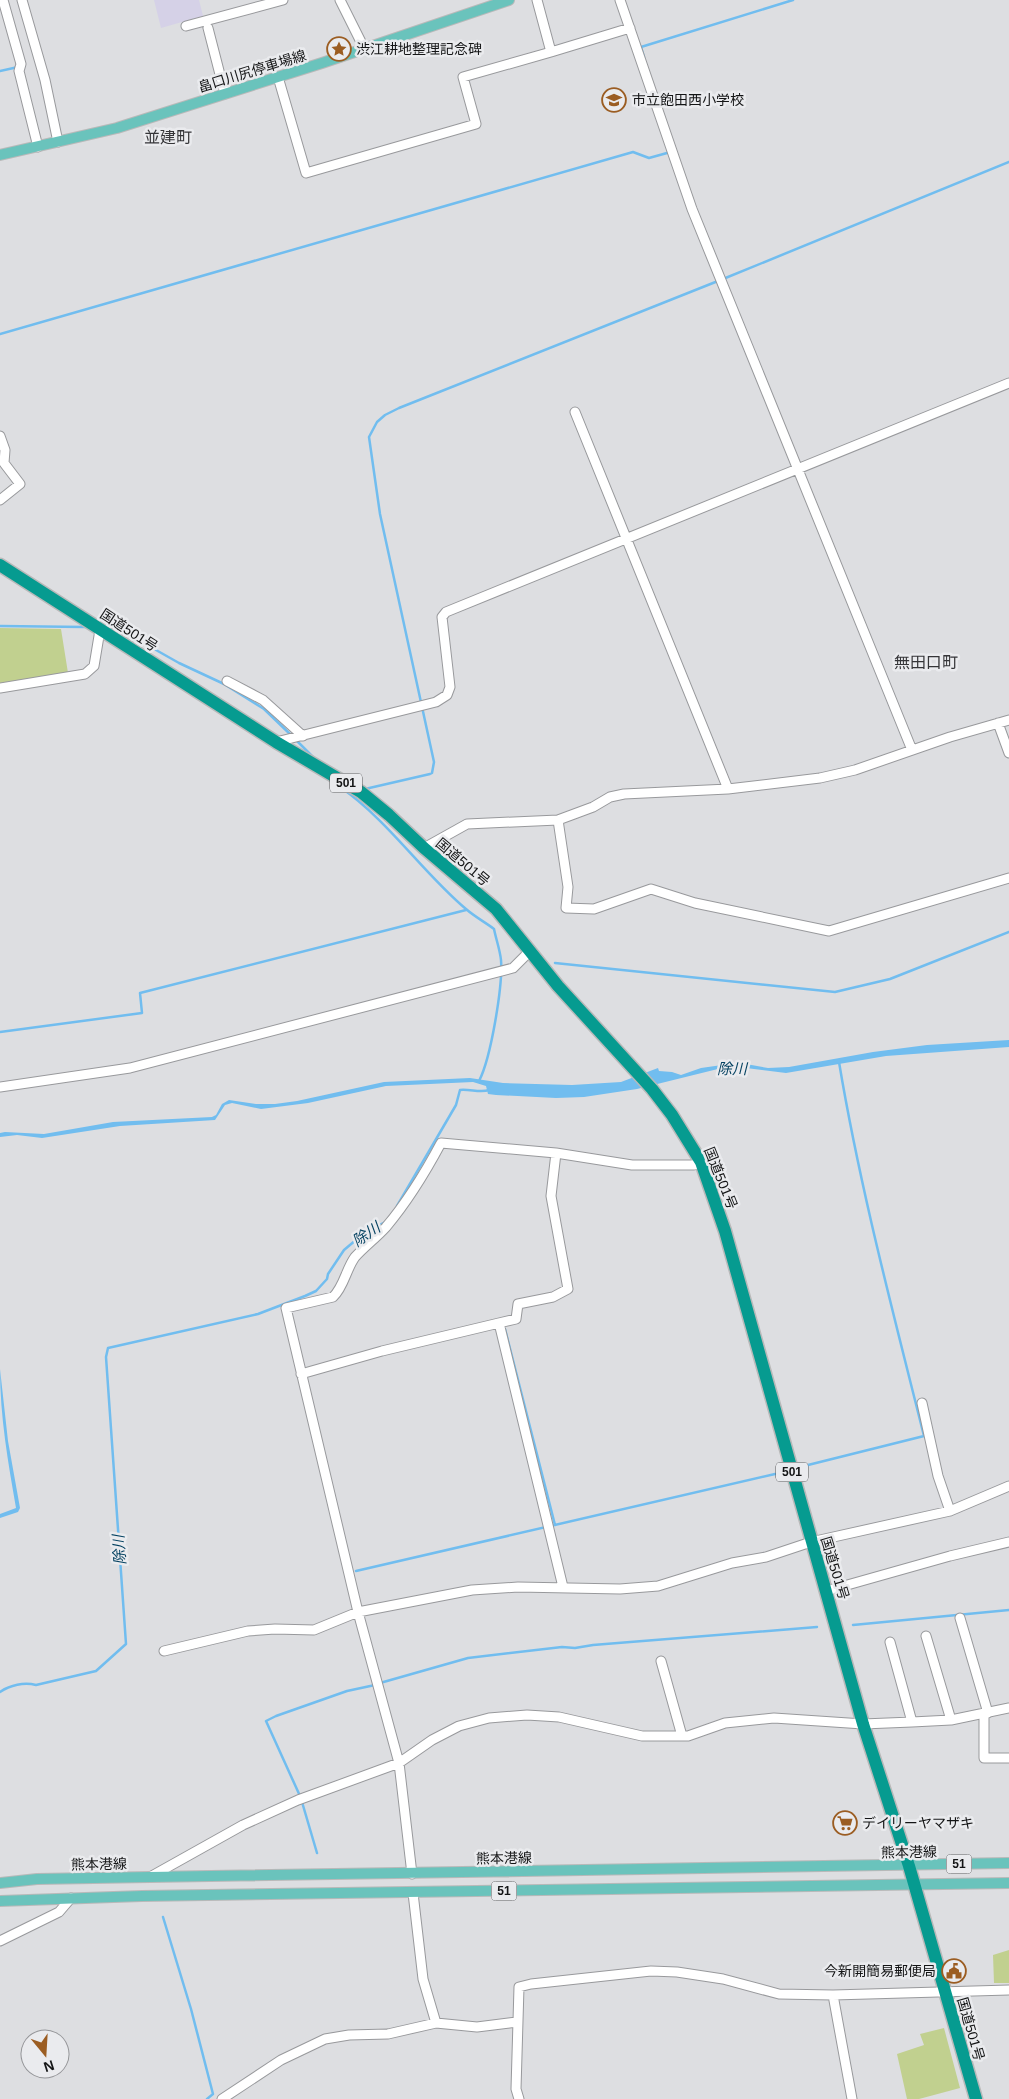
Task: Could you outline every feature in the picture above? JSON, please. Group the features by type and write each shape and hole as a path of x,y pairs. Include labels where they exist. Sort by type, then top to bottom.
{"highway":[{"name":"国道501号","path":"0,566 276,742 360,792 389,815 424,848 496,909 558,986 652,1089 672,1115 701,1162 726,1231 863,1724 909,1866 976,2099"}],"main road":[{"name":"畠口川尻停車場線","path":"0,155 117,128 509,0"},
{"name":"熊本港線","path":"0,1882 37,1879 1009,1863"},
{"name":"51","path":"0,1901 71,1898 1009,1882"}],"street":[{"path":"3,0 21,64 19,71 38,146"},
{"path":"22,0 45,80 58,142"},
{"path":"186,26 283,0"},
{"path":"340,0 364,48"},
{"path":"538,0 551,52"},
{"path":"620,0 692,209 912,750"},
{"path":"208,28 225,94"},
{"path":"278,77 306,173 476,124 463,77 630,28"},
{"path":"276,742 436,702 447,695 450,687 442,617 446,612 797,471 1009,383"},
{"path":"575,412 728,790"},
{"path":"0,436 5,450 4,463 20,484 0,500"},
{"path":"0,688 85,674 94,666 100,630"},
{"path":"228,681 262,700 303,736"},
{"path":"424,848 467,824 558,820 610,797 624,794 728,790 820,778 855,770 1009,720"},
{"path":"998,723 1009,753"},
{"path":"558,820 568,887 566,908 594,910 651,889 695,903 829,931 1009,878"},
{"path":"0,1087 130,1068 512,968 530,951"},
{"path":"412,1874 399,1764 358,1612 286,1308 333,1297 338,1293 354,1258 384,1229 401,1208 419,1184 442,1144 556,1152 632,1165 694,1165 701,1162"},
{"path":"301,1374 382,1351 516,1319 518,1304 553,1297 568,1289 550,1196 556,1152"},
{"path":"499,1323 563,1587"},
{"path":"922,1403 938,1476 950,1511"},
{"path":"164,1651 248,1631 275,1629 314,1630 358,1612 472,1590 518,1587 620,1589 658,1586 732,1563 766,1557 811,1542 950,1511 1009,1486"},
{"path":"826,1591 1009,1542"},
{"path":"960,1618 986,1713 984,1758 1009,1758"},
{"path":"926,1636 951,1720"},
{"path":"890,1642 912,1722"},
{"path":"661,1661 682,1736"},
{"path":"150,1877 243,1825 298,1800 399,1764 432,1740 459,1726 498,1717 527,1715 559,1717 642,1736 688,1736 725,1722 774,1718 863,1724 912,1722 951,1720 1009,1708"},
{"path":"413,1893 423,1979 436,2022"},
{"path":"0,1941 59,1912 71,1898"},
{"path":"519,2099 516,2089 519,1987 531,1984 651,1971 677,1972 723,1979 779,1994 833,1995 1009,1990"},
{"path":"833,1995 852,2099"},
{"path":"222,2099 281,2060 325,2039 349,2035 388,2034 436,2022 477,2027 517,2022"}],"shaded area":[{"path":"154,0 199,0 203,16 161,28"}],"green space":[{"path":"0,628 61,629 68,673 0,683"},
{"path":"1009,1950 1009,1983 994,1983 993,1955"},
{"path":"944,2028 960,2088 919,2099 907,2099 897,2054 924,2045 920,2034"}],"water":[{"path":"1009,1040 1009,1047 886,1056 786,1073 730,1066 637,1089 584,1097 556,1098 488,1094 486,1086 473,1082 386,1086 308,1103 261,1109 232,1103 225,1105 215,1120 120,1126 42,1138 17,1135 0,1137 0,1133 5,1132 44,1134 113,1122 212,1117 216,1115 222,1104 229,1100 256,1104 275,1104 384,1082 470,1078 503,1083 572,1085 621,1082 658,1068 659,1071 681,1075 701,1068 729,1064 746,1064 768,1068 789,1067 873,1052 927,1045"},
{"path":"0,1369 8,1441 20,1508 18,1512 0,1518 0,1514 16,1508 3,1422"}],"waterway":[{"path":"644,57 641,47 793,0"},
{"path":"0,71 18,67"},
{"path":"0,334 633,152 649,158 670,151"},
{"path":"723,279 1009,162"},
{"path":"365,789 430,774 432,773 434,762 380,514 369,437 377,422 385,415 399,408 718,281"},
{"path":"0,626 85,627"},
{"path":"111,629 133,637 179,663 224,684 264,709 291,735"},
{"path":"295,739 314,758"},
{"path":"340,787 374,815 434,879 469,912 494,929 501,960 500,986 492,1039 480,1082"},
{"path":"0,1032 142,1013 140,993 466,910"},
{"path":"555,963 835,992 890,979 1009,932"},
{"path":"808,1465 924,1436 867,1203 839,1062"},
{"name":"除川","path":"397,1206 456,1105 460,1090 489,1090"},
{"name":"除川","path":"0,1692 17,1685 36,1685 96,1671 126,1644 106,1357 108,1348 258,1314 316,1291 327,1279 328,1274 344,1250 363,1234 387,1221"},
{"path":"505,1329 555,1525"},
{"path":"356,1571 775,1474"},
{"path":"853,1625 1009,1610"},
{"path":"380,1683 468,1658 562,1647 575,1648 817,1627"},
{"path":"300,1796 266,1721 347,1691 375,1685"},
{"path":"302,1802 317,1853"},
{"path":"163,1917 191,2009 213,2094 207,2099"}],"place":[{"name":"渋江耕地整理記念碑","path":"339,49"},
{"name":"市立飽田西小学校","path":"614,100"},
{"name":"デイリーヤマザキ","path":"845,1823"},
{"name":"今新開簡易郵便局","path":"954,1971"}],"district":[{"name":"並建町","path":"168,137"},
{"name":"無田口町","path":"926,662"}]}
